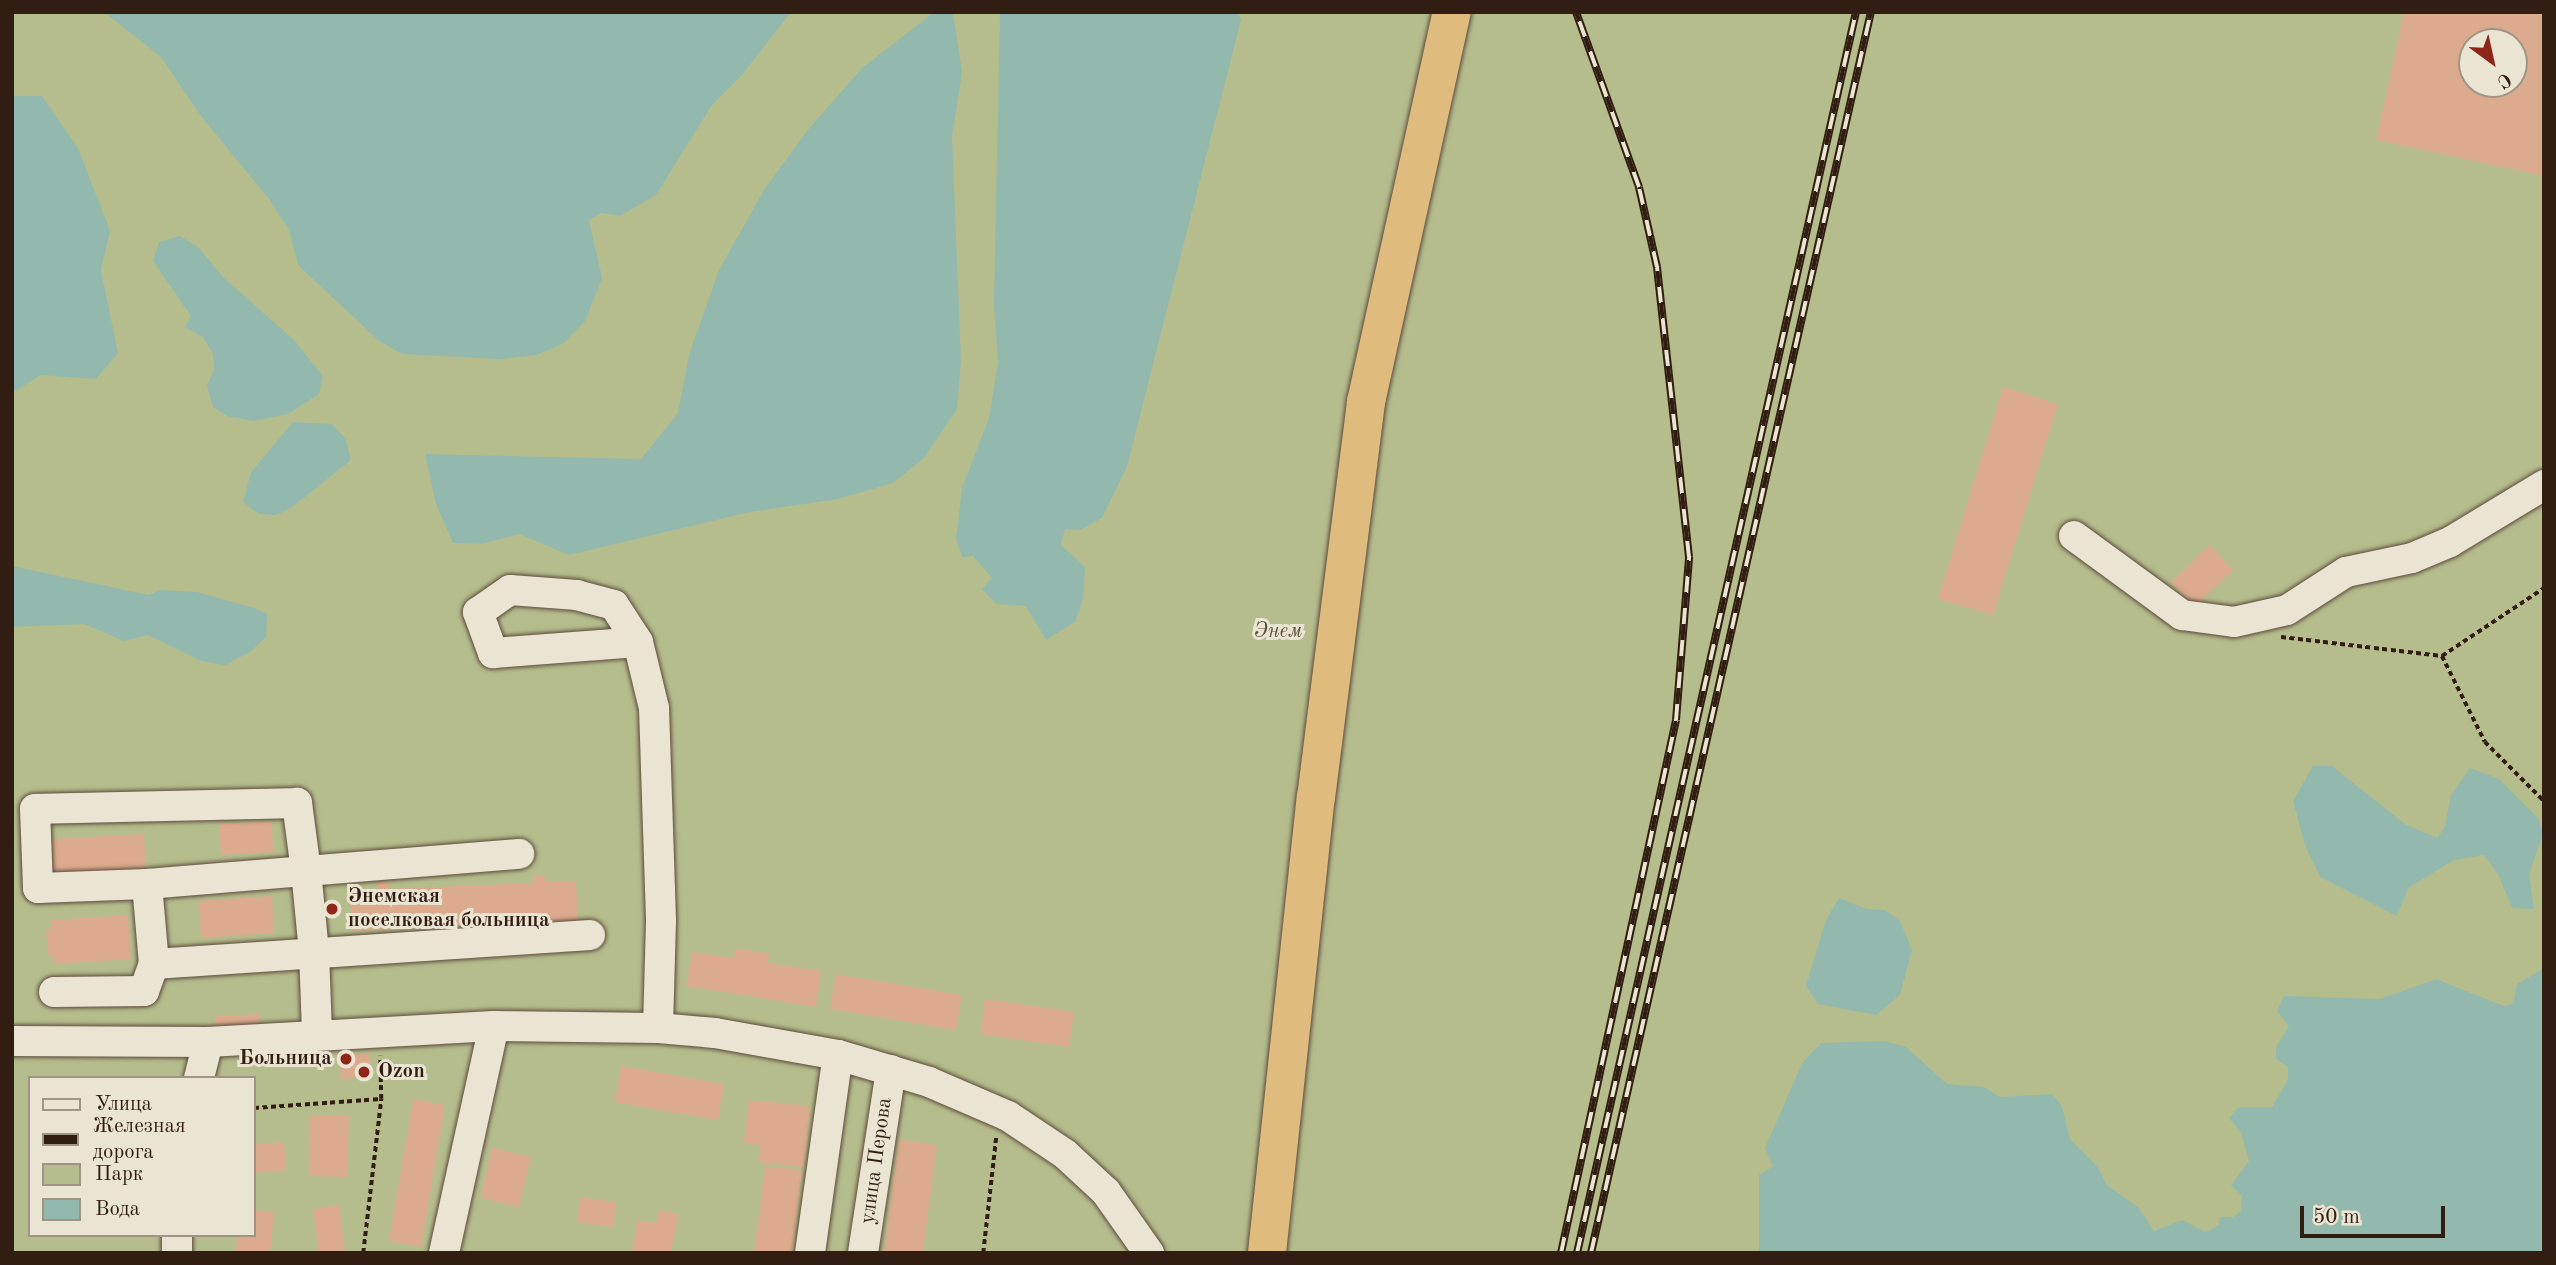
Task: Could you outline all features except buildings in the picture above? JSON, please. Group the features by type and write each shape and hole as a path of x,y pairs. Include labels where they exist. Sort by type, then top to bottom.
{"highway":[{"path":"1267,1253 1316,799 1366,401 1452,12"}],"street":[{"path":"2074,536 2182,615 2234,622 2287,610 2346,572 2412,558 2450,542 2544,485"},
{"path":"638,642 493,653 478,612 510,590 577,595 614,604 638,642 654,708 661,921 657,1028"},
{"path":"317,1033 314,952 306,871 297,803 35,809 38,888 147,884 306,871 520,854"},
{"path":"54,992 144,991 154,964 147,884"},
{"path":"154,964 590,935"},
{"path":"444,1253 494,1026"},
{"path":"12,1041 208,1042 317,1033 494,1026 657,1028 715,1032 838,1055 891,1069 999,1113 1065,1154 1106,1192 1149,1253"},
{"path":"200,1076 208,1042"},
{"path":"810,1253 838,1055"},
{"name":"улица Перова","path":"863,1253 891,1069"}],"path":[{"path":"2234,622 2293,642 2442,656 2544,588"},
{"path":"2442,656 2485,742 2544,801"},
{"path":"363,1253 381,1099 379,1030"},
{"path":"256,1108 381,1099"},
{"path":"983,1253 999,1113"}],"green space":[{"name":"Энем","path":"12,12 2544,12 2544,1253 12,1253"}],"water":[{"path":"104,12 791,12 742,75 712,105 656,195 620,216 601,213 589,220 602,278 585,321 564,343 537,355 501,359 402,354 379,341 298,265 289,230 269,199 201,116 161,57"},
{"path":"934,12 953,12 962,72 952,137 961,361 957,409 924,458 893,483 838,499 750,512 569,555 519,534 482,544 453,543 436,504 425,454 641,459 678,413 689,355 719,270 764,190 806,132 862,68"},
{"path":"1000,12 1238,12 1241,20 1127,466 1102,518 1080,530 1065,529 1061,545 1085,567 1083,599 1075,622 1046,640 1026,606 996,604 982,589 992,578 973,556 962,557 956,539 962,488 989,418 998,362 994,304"},
{"path":"12,96 42,96 78,148 110,231 101,270 118,353 96,379 41,375 12,393"},
{"path":"180,236 198,247 223,277 294,340 323,376 319,394 288,414 254,421 227,416 213,407 207,386 214,370 213,354 203,337 185,327 191,316 153,261 159,242"},
{"path":"293,422 332,424 345,438 351,460 291,508 276,515 259,514 243,502 251,472"},
{"path":"12,566 149,595 159,590 197,592 267,614 266,637 250,652 225,665 201,661 148,635 124,641 84,624 12,627"},
{"path":"2313,766 2332,766 2405,824 2437,838 2445,827 2451,795 2470,768 2499,779 2538,818 2543,834 2529,874 2534,909 2512,908 2498,874 2484,855 2454,860 2408,888 2397,916 2320,877 2305,845 2293,801"},
{"path":"1839,898 1866,909 1885,910 1900,921 1912,950 1900,995 1876,1015 1818,1004 1806,986 1826,920"},
{"path":"2544,968 2544,1253 1759,1253 1759,1175 1773,1166 1765,1148 1802,1063 1821,1043 1885,1041 1906,1047 1947,1084 1984,1087 2000,1097 2052,1094 2062,1106 2070,1139 2098,1167 2107,1185 2139,1208 2154,1231 2182,1220 2206,1232 2219,1225 2220,1217 2233,1217 2241,1211 2242,1196 2231,1185 2249,1161 2241,1132 2229,1118 2239,1107 2272,1107 2288,1080 2288,1067 2276,1059 2276,1047 2289,1026 2277,1011 2284,996 2380,999 2436,979 2504,1006 2513,1004 2517,984"}],"railway":[{"path":"1561,1253 1676,720 1689,557 1657,267 1639,187 1576,12"},
{"path":"1577,1253 1856,12"},
{"path":"1591,1253 1871,12"}],"place":[{"name":"Энемская поселковая больница","path":"332,909"},
{"name":"Больница","path":"346,1059"},
{"name":"Ozon","path":"364,1072"}]}
